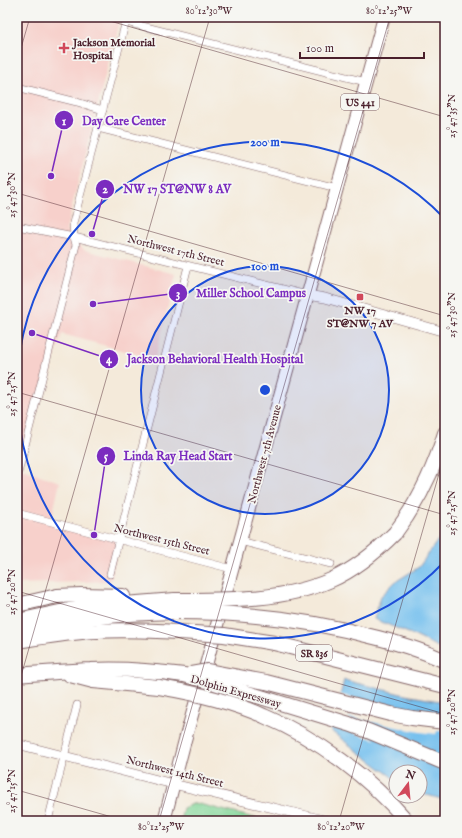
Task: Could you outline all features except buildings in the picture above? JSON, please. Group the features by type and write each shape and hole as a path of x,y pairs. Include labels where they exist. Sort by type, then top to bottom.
{"highway":[{"path":"17,621 69,610 99,606 175,606 261,597 300,590 332,580 359,564 381,547 406,519 424,487 445,433"},
{"path":"17,605 57,596 118,596 175,606 198,612 251,615 349,630 390,641 445,661"},
{"path":"17,632 62,622 147,613 175,606"},
{"name":"SR 836","path":"17,641 61,634 123,630 224,635 274,643 445,686"},
{"name":"Dolphin Expressway","path":"17,675 92,670 126,670 162,672 184,676 215,683 349,724 445,763"},
{"path":"184,676 208,671 266,682 412,718 445,722"},
{"path":"60,672 93,681 159,687 204,696 245,708 269,718 299,733 339,758 376,788 407,821"}],"main road":[{"name":"Northwest 7th Avenue","path":"164,821 384,17"}],"street":[{"path":"17,477 76,245 73,222 127,19 366,82"},
{"path":"17,87 103,110"},
{"path":"98,128 336,188"},
{"name":"Northwest 17th Street","path":"17,226 74,237 307,295 325,298 445,332"},
{"path":"110,574 188,266"},
{"name":"Northwest 15th Street","path":"17,513 232,569"},
{"path":"240,540 331,564"},
{"path":"48,821 77,705"},
{"name":"Northwest 14th Street","path":"17,744 173,784 328,821"}],"shaded area":[{"path":"17,17 120,17 66,230 84,250 176,274 155,359 62,334 19,468 60,482 51,521 119,539 111,581 17,584"}],"green space":[{"path":"195,803 266,821 180,821 183,808"}],"water":[{"path":"445,530 445,648 440,648 374,619 381,596 395,582 419,567"},
{"path":"344,680 405,695 445,702 445,800 428,795 428,764 388,764 388,774 331,731"}],"pier":[{"path":"338,694 405,711 445,715 445,731 437,731 436,734 420,732 348,717 376,740 330,725"}],"place":[{"name":"Jackson Memorial Hospital","path":"64,48"},
{"name":"Day Care Center","path":"51,176"},
{"name":"NW 17 ST@NW 8 AV","path":"92,234"},
{"name":"NW 17 ST@NW 7 AV","path":"360,297"},
{"name":"Miller School Campus","path":"93,304"},
{"name":"Jackson Behavioral Health Hospital","path":"32,333"},
{"name":"Linda Ray Head Start","path":"94,535"}]}
